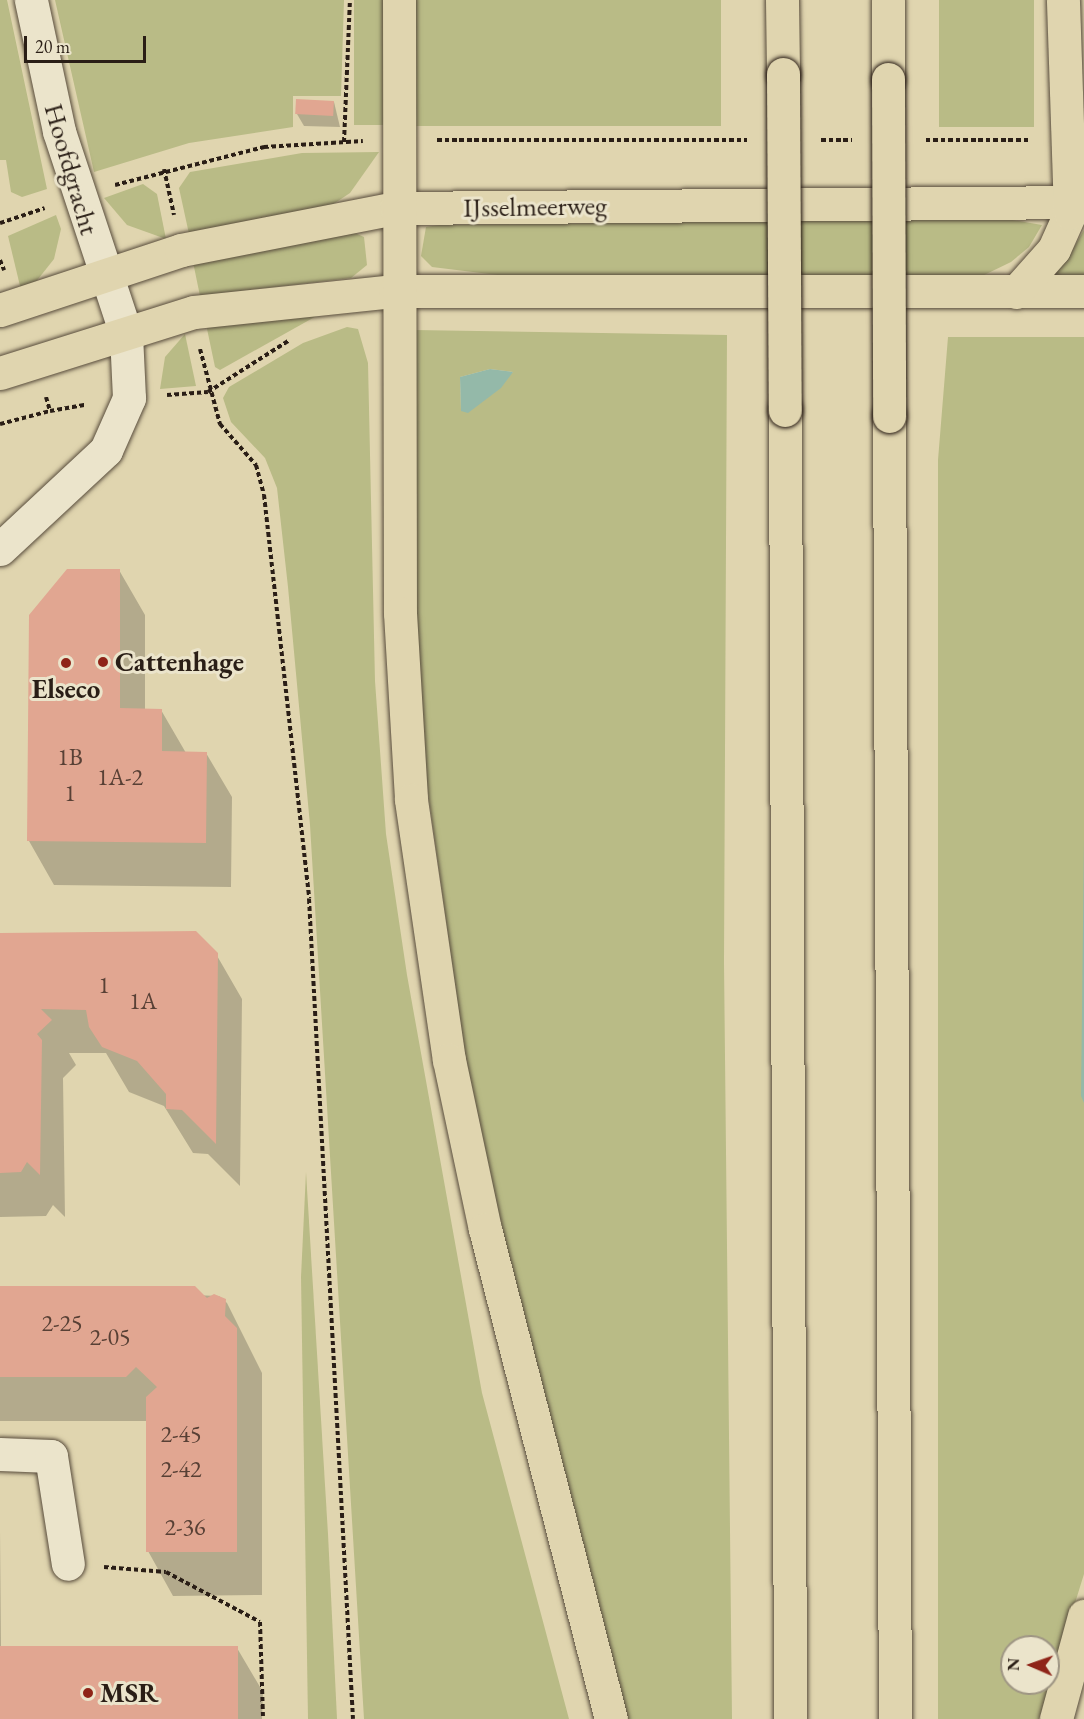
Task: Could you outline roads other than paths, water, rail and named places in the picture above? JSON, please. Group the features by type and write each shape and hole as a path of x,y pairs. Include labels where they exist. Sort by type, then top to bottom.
{"main road":[{"path":"399,0 395,291 400,613 411,800 428,929 485,1229 611,1719"},
{"path":"782,0 790,1719"},
{"path":"888,0 895,1719"},
{"path":"1016,292 1054,249 1078,202 1070,139 1063,0"},
{"name":"IJsselmeerweg","path":"0,310 105,278 181,250 396,208 1078,202"},
{"path":"0,372 194,312 395,291 1084,291"},
{"path":"1056,1719 1084,1616"}],"street":[{"name":"Hoofdgracht","path":"0,549 105,450 129,398 126,334 105,278 59,131 31,0"},
{"path":"0,1454 51,1456 68,1564"}],"place":[{"name":"Cattenhage","path":"103,662"},
{"name":"Elseco","path":"66,663"},
{"name":"MSR","path":"88,1693"}]}
